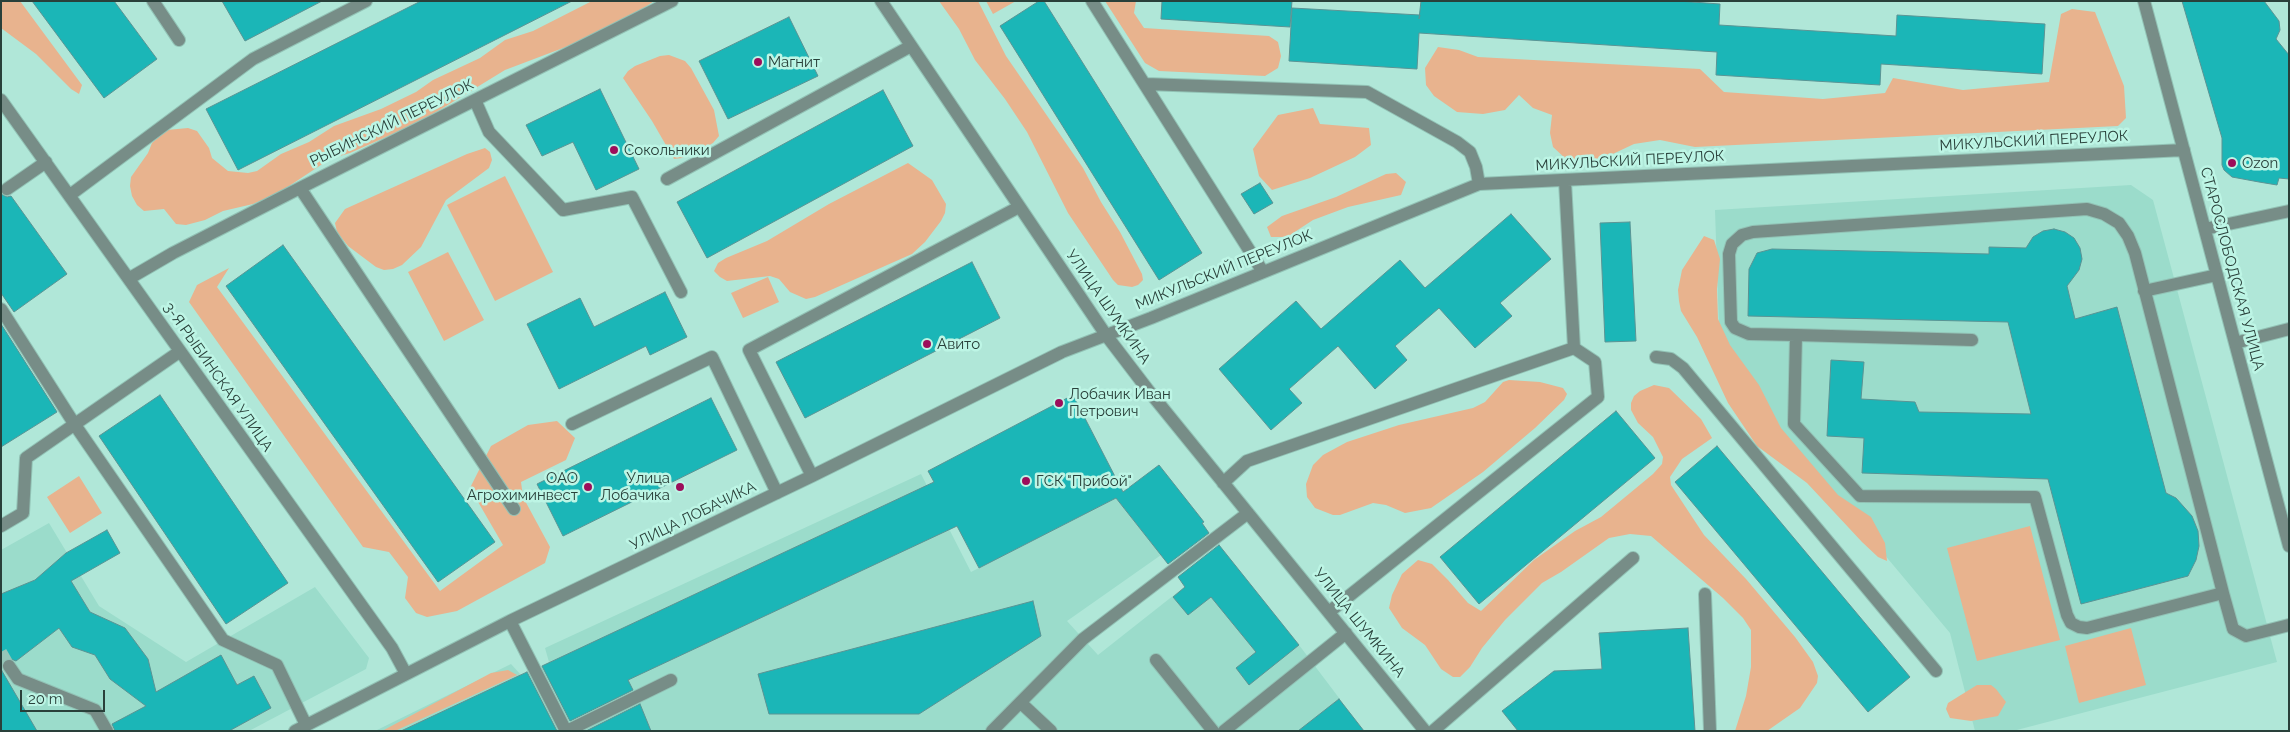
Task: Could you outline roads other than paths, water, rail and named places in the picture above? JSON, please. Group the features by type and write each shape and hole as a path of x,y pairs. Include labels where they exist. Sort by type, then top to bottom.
{"street":[{"path":"153,1 180,40"},
{"path":"70,195 252,59 366,1"},
{"name":"РЫБИНСКИЙ ПЕРЕУЛОК","path":"130,278 173,253 300,188 672,1"},
{"name":"УЛИЦА ШУМКИНА","path":"881,1 1106,335 1222,483 1426,731"},
{"path":"1092,1 1263,272"},
{"name":"СТАРОСЛОБОДСКАЯ УЛИЦА","path":"2144,1 2289,546"},
{"path":"667,179 911,46"},
{"path":"1146,84 1367,92 1457,142 1470,152 1476,167 1479,184"},
{"name":"3-Я РЫБИНСКАЯ УЛИЦА","path":"1,100 130,278 179,352 392,648 406,674"},
{"path":"475,100 489,132 563,210 632,197 681,292"},
{"name":"МИКУЛЬСКИЙ ПЕРЕУЛОК","path":"1106,335 1479,184 2184,150"},
{"path":"7,189 46,162"},
{"path":"1565,181 1574,348"},
{"path":"300,188 514,509"},
{"path":"812,476 749,350 1019,207"},
{"path":"1972,340 1749,334 1735,328 1731,322 1729,254 1732,244 1742,236 1753,232 2087,209 2104,214 2119,224 2128,236 2135,253 2232,629 2246,636 2289,625"},
{"path":"2205,229 2289,211"},
{"path":"2144,291 2217,275"},
{"path":"1,309 75,425 223,640 277,665 301,728"},
{"path":"2235,343 2289,329"},
{"name":"УЛИЦА ЛОБАЧИКА","path":"301,728 510,622 812,476 1062,352 1106,335"},
{"path":"1796,335 1794,424 1860,496 2034,496 2067,615 2071,623 2079,627 2088,628 2223,593"},
{"path":"1222,483 1248,460 1574,348"},
{"path":"1329,612 1598,397 1594,362 1574,348"},
{"path":"1,526 23,513 26,458 179,352"},
{"path":"572,424 712,357 777,493"},
{"path":"1656,357 1671,360 1683,368 1936,670"},
{"path":"992,731 1083,639 1248,513"},
{"path":"1433,731 1632,558"},
{"path":"1706,594 1710,731"},
{"path":"510,622 567,731 671,680"},
{"path":"1224,731 1346,633"},
{"path":"1156,660 1213,731"},
{"path":"10,666 18,679 95,710 107,731"},
{"path":"1021,703 1051,731"}],"tunnel":[{"path":"1,652 9,666"}],"place":[{"name":"Магнит","path":"758,62"},
{"name":"Сокольники","path":"614,150"},
{"name":"Ozon","path":"2232,163"},
{"name":"Авито","path":"927,344"},
{"name":"Лобачик Иван Петрович","path":"1059,403"},
{"name":"ГСК \"Прибой\"","path":"1026,481"},
{"name":"ОАО Агрохиминвест","path":"588,487"},
{"name":"Улица Лобачика","path":"680,487"}]}
